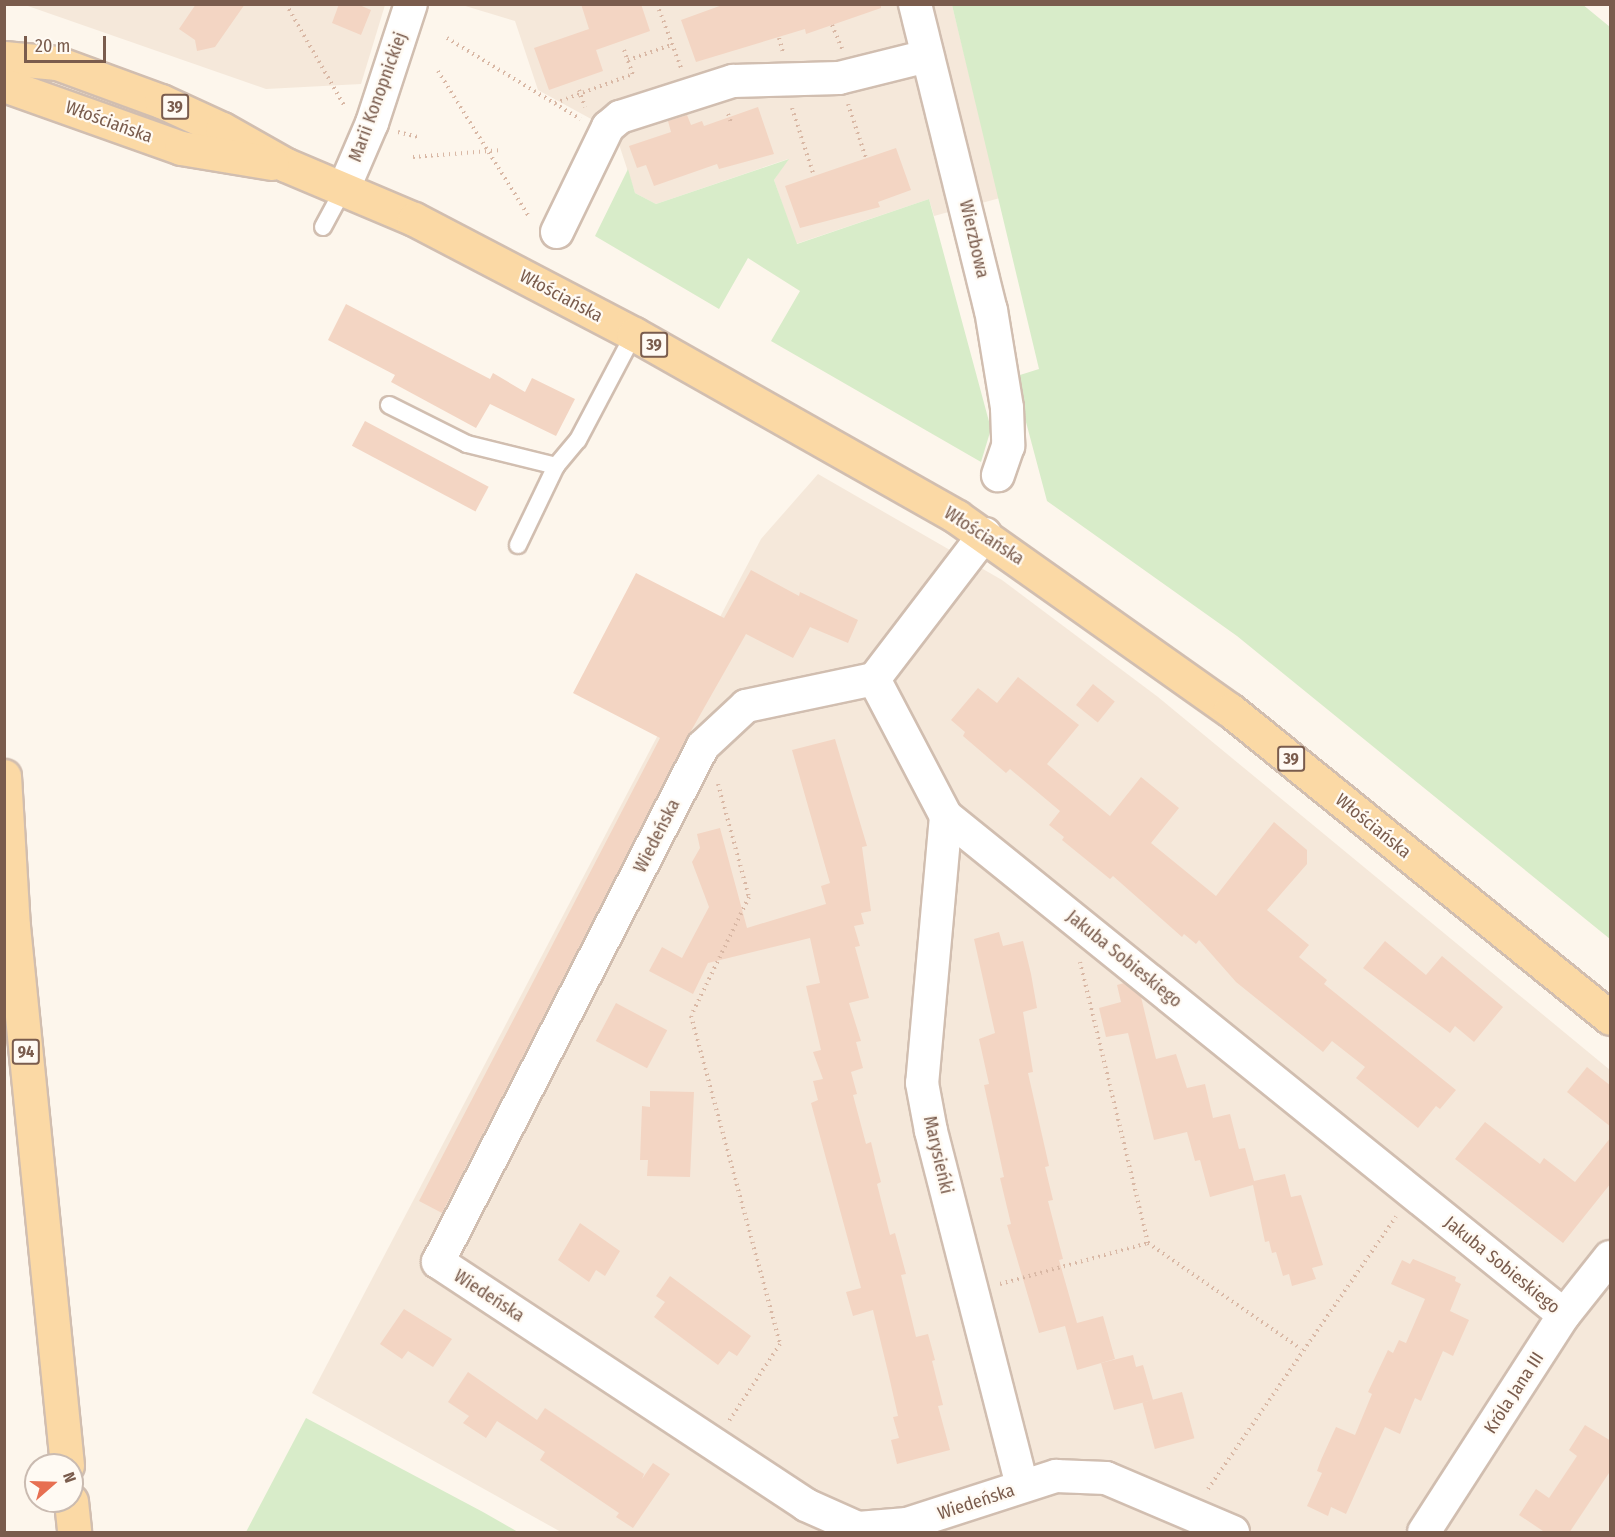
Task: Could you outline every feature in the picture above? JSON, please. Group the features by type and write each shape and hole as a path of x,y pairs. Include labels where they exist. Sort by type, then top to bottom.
{"main road":[{"path":"4,36 57,63"},
{"name":"Włościańska","path":"4,58 57,63 161,101 222,129 286,165 414,219 634,334 985,534 1230,710 1611,1018"},
{"name":"Włościańska","path":"4,85 181,148 286,165"},
{"path":"4,108 51,100"},
{"name":"94","path":"4,776 13,926 66,1453"},
{"name":"94","path":"4,891 13,926"},
{"path":"72,1513 74,1533"}],"street":[{"name":"Marii Konopnickiej","path":"344,188 372,123 411,4"},
{"name":"Wierzbowa","path":"915,4 991,310 1008,408 1008,446 998,475"},
{"path":"545,227 608,127 620,117 733,81 839,78 927,56"},
{"path":"874,679 985,534"},
{"name":"Wiedeńska","path":"874,679 746,706 706,743 438,1262 806,1505 858,1528 907,1524 1056,1476 1106,1478 1233,1533"},
{"name":"Jakuba Sobieskiego","path":"874,679 946,816 1564,1315"},
{"name":"Marysieńki","path":"946,816 922,1083 1022,1486"},
{"name":"Króla Jana III","path":"1424,1533 1564,1315 1611,1257"}],"lane":[{"path":"323,227 344,188"},
{"path":"518,545 556,466 578,440 634,334"},
{"path":"389,405 467,444 556,466"}],"path":[{"path":"286,4 350,116"},
{"path":"657,4 671,45 693,93"},
{"path":"447,38 593,128 608,127"},
{"path":"628,60 671,45"},
{"path":"438,71 489,153 545,227"},
{"path":"554,103 633,74"},
{"path":"839,78 866,158"},
{"path":"783,81 814,176"},
{"path":"413,157 489,153 502,150"},
{"path":"706,743 749,897 691,1016 780,1344 714,1444"},
{"path":"1079,960 1148,1243 1301,1349"},
{"path":"1191,1514 1301,1349 1412,1194"},
{"path":"972,1291 1148,1243"}],"shaded area":[{"path":"25,5 385,5 361,84 266,89"},
{"path":"462,5 952,5 1000,198 934,216 929,199 796,244 774,180 788,159 656,204 635,193 615,132 538,90 515,21"},
{"path":"818,474 1002,580 1158,697 1610,1070 1610,1532 561,1532 312,1393 761,539"}],"green space":[{"path":"1582,4 1610,27 1610,939 1237,636 1047,501 1014,377 1039,369 952,5"},
{"path":"789,159 774,180 797,244 929,199 991,429 981,462 771,341 800,291 748,258 719,309 595,236 628,169 635,193 656,204"},
{"path":"306,1418 483,1512 518,1532 246,1532"}],"building":[{"path":"196,4 245,4 215,47 197,51 195,40 179,29"},
{"path":"339,4 357,4 371,10 361,35 332,23"},
{"path":"581,4 641,4 650,31 596,50 603,71 549,90 534,48 589,29"},
{"path":"725,4 881,4 881,8 806,34 805,29 696,62 681,20"},
{"path":"758,107 774,154 719,169 717,164 654,186 646,165 637,168 629,146 671,132 668,121 687,115 691,125 702,121 704,126"},
{"path":"896,148 911,190 878,202 880,207 800,228 785,186"},
{"path":"346,304 490,379 493,373 525,392 532,378 575,399 556,436 490,404 476,428 391,382 395,375 328,340"},
{"path":"365,421 489,487 475,511 352,446"},
{"path":"751,570 799,596 800,592 858,620 848,643 810,627 793,658 746,634 687,738 442,1213 419,1201 660,738 573,693 636,573 724,618"},
{"path":"1018,677 1079,725 1047,764 1110,816 1141,777 1179,808 1151,843 1216,896 1274,822 1307,850 1307,864 1267,910 1309,945 1299,957 1327,980 1324,984 1456,1090 1440,1109 1436,1106 1418,1128 1356,1078 1365,1067 1332,1041 1323,1052 1236,982 1199,940 1196,944 1184,934 1182,937 1113,876 1110,879 1062,840 1064,837 1049,825 1060,811 1010,769 1006,773 963,736 965,732 951,720 978,688 997,703"},
{"path":"1093,684 1115,702 1098,723 1076,705"},
{"path":"835,739 867,846 862,847 871,911 861,913 864,924 854,926 860,946 855,947 869,998 849,1003 861,1041 856,1042 863,1068 851,1072 857,1094 853,1095 866,1144 871,1142 881,1182 877,1184 890,1235 895,1233 906,1274 901,1275 916,1337 928,1334 943,1405 938,1406 950,1450 897,1464 891,1440 899,1438 893,1417 898,1416 888,1372 873,1310 853,1316 846,1292 861,1288 811,1103 818,1100 813,1081 823,1079 813,1052 821,1050 806,986 820,983 810,938 708,963 693,994 649,971 662,947 682,958 709,907 692,862 700,848 697,834 720,828 747,928 826,904 821,886 830,883 792,750"},
{"path":"999,932 1003,946 1023,941 1031,974 1037,1008 1023,1012 1033,1072 1028,1073 1049,1166 1045,1167 1053,1200 1048,1201 1063,1259 1059,1260 1077,1323 1103,1316 1115,1359 1077,1370 1065,1326 1039,1333 1007,1225 1011,1224 1000,1178 1004,1177 984,1085 989,1084 979,1039 995,1033 974,939"},
{"path":"1385,941 1426,975 1442,956 1503,1007 1474,1042 1455,1026 1450,1033 1363,968"},
{"path":"1124,983 1141,997 1156,1059 1176,1054 1187,1088 1205,1084 1213,1118 1230,1114 1239,1149 1245,1148 1254,1181 1285,1174 1291,1197 1301,1195 1323,1265 1312,1268 1316,1279 1292,1286 1289,1274 1283,1276 1276,1252 1272,1253 1269,1241 1265,1242 1253,1185 1210,1197 1200,1160 1195,1161 1187,1132 1154,1140 1128,1033 1106,1037 1099,1008 1121,1002 1117,985"},
{"path":"616,1003 667,1030 647,1068 596,1041"},
{"path":"1587,1067 1611,1086 1611,1127 1567,1092"},
{"path":"650,1091 694,1092 690,1177 647,1176 648,1160 640,1160 642,1106 650,1107"},
{"path":"1485,1122 1540,1164 1544,1158 1575,1182 1611,1137 1611,1183 1563,1243 1455,1159"},
{"path":"580,1223 620,1251 605,1276 596,1270 589,1282 558,1260"},
{"path":"1413,1259 1456,1277 1455,1281 1461,1284 1450,1311 1469,1320 1453,1356 1443,1351 1421,1401 1415,1398 1400,1434 1385,1427 1346,1514 1331,1507 1328,1516 1307,1506 1322,1473 1317,1471 1336,1427 1355,1435 1372,1394 1368,1392 1388,1350 1393,1353 1399,1340 1406,1343 1425,1299 1391,1284 1402,1260 1410,1264"},
{"path":"670,1276 751,1336 737,1356 729,1351 718,1365 654,1317 665,1302 656,1296"},
{"path":"404,1309 452,1339 433,1367 408,1351 402,1359 380,1344"},
{"path":"1133,1355 1136,1367 1143,1365 1153,1400 1114,1410 1101,1363"},
{"path":"468,1372 537,1420 545,1408 644,1474 642,1479 653,1463 670,1474 633,1528 616,1517 619,1513 540,1460 545,1452 497,1421 486,1438 463,1423 469,1416 448,1402"},
{"path":"1182,1392 1194,1438 1155,1449 1142,1403"},
{"path":"1585,1425 1611,1441 1611,1470 1569,1533 1546,1533 1519,1515 1536,1489 1549,1498 1577,1456 1569,1450"}]}
